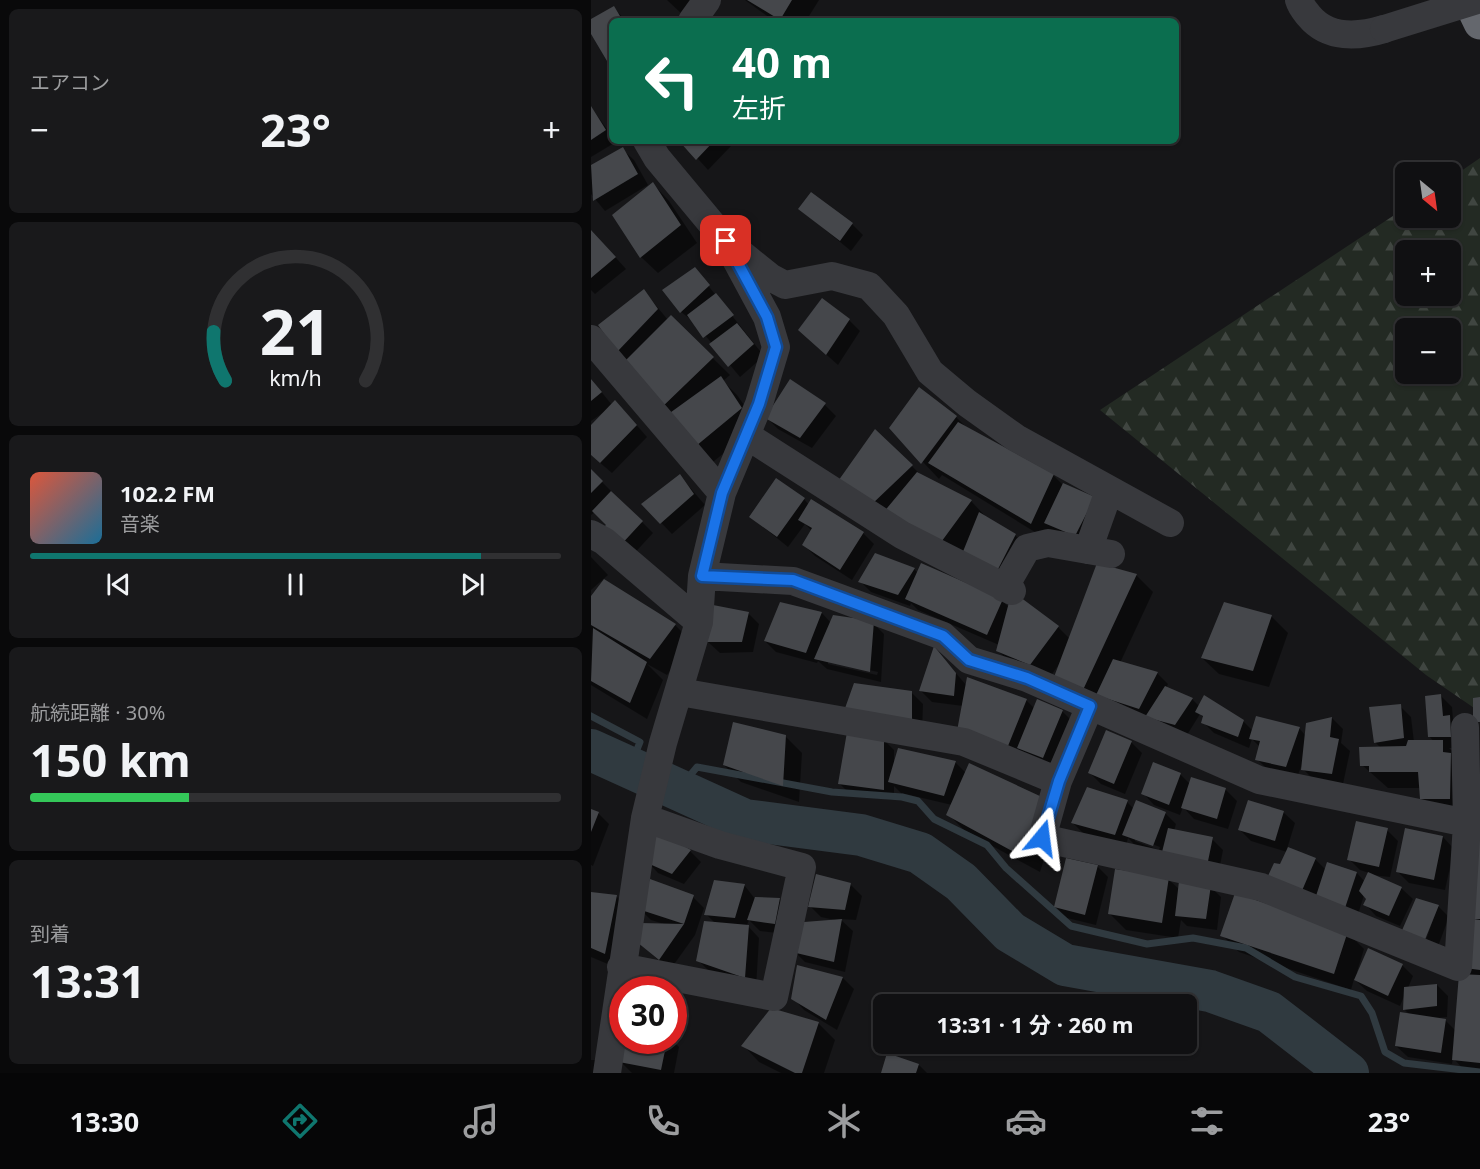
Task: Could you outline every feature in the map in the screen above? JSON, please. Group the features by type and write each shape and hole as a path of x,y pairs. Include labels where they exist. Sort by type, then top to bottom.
{"highway":[{"path":"1469,0 1480,23"}],"street":[{"path":"694,18 707,0"},
{"path":"1299,0 1300,5 1316,25 1337,34 1364,35 1477,0"},
{"path":"649,144 657,158 726,241 770,278 785,285 832,276 869,286 896,315 930,372 967,404 1016,438 1170,523"},
{"path":"607,1073 645,815 663,743 699,622 702,576 722,493 759,404 776,347 767,317 726,241"},
{"path":"591,339 722,493"},
{"path":"746,435 902,535 1008,590 1027,548 1048,543 1099,552 1110,491"},
{"path":"591,534 604,541 699,622"},
{"path":"702,576 793,580 943,636 969,660 1027,678 1259,780 1467,823"},
{"path":"680,692 964,742 1059,781"},
{"path":"1090,706 1059,781 1042,838 1261,886 1458,967 1467,823 1465,727"},
{"path":"621,967 774,997 802,867 720,845 645,815"}],"green space":[{"path":"1480,158 1480,712 1426,675 1100,410 1395,215 1395,228 1461,228 1461,171"}],"building":[{"path":"747,0 792,0 781,18 777,18"},
{"path":"614,6 621,18 609,18 609,60 607,61 591,34 591,19"},
{"path":"591,106 606,130 591,140"},
{"path":"682,144 711,144 696,160"},
{"path":"623,147 638,174 593,201 591,165"},
{"path":"653,182 681,225 640,258 612,215"},
{"path":"811,192 853,223 840,241 798,209"},
{"path":"591,230 616,257 591,278"},
{"path":"695,267 710,285 680,313 662,290"},
{"path":"644,289 658,309 617,352 598,325"},
{"path":"716,293 734,315 703,338 687,315"},
{"path":"822,298 850,319 826,355 798,330"},
{"path":"671,315 714,357 658,411 623,363"},
{"path":"737,323 754,344 728,367 709,344"},
{"path":"721,376 742,408 696,446 667,415"},
{"path":"591,379 602,392 591,401"},
{"path":"790,379 826,403 800,438 765,418"},
{"path":"919,387 957,416 921,464 889,428"},
{"path":"615,400 637,425 600,463 591,455 591,425"},
{"path":"958,422 1054,474 1031,524 928,463"},
{"path":"875,429 913,465 870,506 836,484"},
{"path":"591,469 603,481 591,493"},
{"path":"917,472 972,500 939,545 878,519"},
{"path":"680,474 694,494 660,524 641,504"},
{"path":"776,478 805,498 777,537 749,517"},
{"path":"1063,483 1095,497 1075,536 1044,523"},
{"path":"611,491 643,521 618,548 599,531 606,525 592,511"},
{"path":"811,499 864,532 840,570 802,545 812,528 798,520"},
{"path":"979,512 1016,534 995,575 962,554"},
{"path":"875,553 915,568 898,595 858,582"},
{"path":"921,563 1003,599 987,635 905,599"},
{"path":"1097,563 1137,574 1083,690 1054,677"},
{"path":"604,579 676,624 650,659 591,625 591,596"},
{"path":"1012,591 1059,626 1030,665 996,651"},
{"path":"780,602 822,612 806,653 764,641"},
{"path":"1224,602 1272,615 1253,671 1201,658"},
{"path":"713,605 749,612 742,642 707,642"},
{"path":"833,615 874,621 870,672 814,659"},
{"path":"593,628 647,662 630,703 591,681"},
{"path":"934,646 956,673 954,696 919,691"},
{"path":"1113,659 1158,672 1139,709 1096,695"},
{"path":"967,677 1027,699 1008,746 957,731"},
{"path":"854,683 912,691 912,724 844,711"},
{"path":"1165,686 1193,698 1175,725 1145,717"},
{"path":"1441,694 1443,716 1450,715 1451,737 1428,737 1425,696"},
{"path":"1204,695 1244,720 1238,737 1201,723 1203,716 1195,712"},
{"path":"1480,697 1480,722 1473,722 1473,698"},
{"path":"1037,699 1063,710 1043,758 1017,748"},
{"path":"1401,704 1404,738 1374,743 1369,707"},
{"path":"1256,716 1300,727 1286,767 1255,760 1260,741 1249,739"},
{"path":"1332,717 1330,737 1339,739 1332,774 1301,770 1306,723"},
{"path":"733,722 786,735 783,786 723,765"},
{"path":"1106,730 1132,741 1114,784 1088,773"},
{"path":"847,732 884,738 884,790 838,784"},
{"path":"1408,740 1443,740 1443,752 1451,753 1450,799 1420,799 1418,772 1369,772 1369,766 1360,766 1359,747 1406,746"},
{"path":"898,748 956,761 944,796 888,782"},
{"path":"1153,762 1181,773 1169,805 1141,794"},
{"path":"969,763 1042,797 1023,857 946,815"},
{"path":"1191,777 1226,788 1217,819 1181,808"},
{"path":"1087,787 1128,800 1115,835 1071,823"},
{"path":"1136,800 1166,812 1153,846 1122,835"},
{"path":"1248,800 1284,811 1275,841 1238,830"},
{"path":"591,809 599,812 591,832"},
{"path":"1356,821 1388,828 1379,867 1347,860"},
{"path":"1168,828 1213,837 1207,866 1161,856"},
{"path":"1405,828 1443,836 1434,880 1396,872"},
{"path":"657,831 691,850 672,874 645,862"},
{"path":"1480,834 1480,919 1474,920 1480,920 1480,970 1458,967"},
{"path":"1288,847 1316,858 1301,893 1267,878 1274,863 1280,864"},
{"path":"1066,858 1098,865 1085,915 1054,907"},
{"path":"1327,862 1357,872 1344,911 1315,899"},
{"path":"1115,869 1169,877 1162,923 1108,914"},
{"path":"1368,872 1402,887 1389,916 1363,905 1366,899 1359,891"},
{"path":"816,874 851,883 845,910 808,907"},
{"path":"650,879 694,895 684,924 638,909"},
{"path":"714,880 745,884 735,918 704,915"},
{"path":"1179,881 1211,885 1206,919 1175,916"},
{"path":"591,892 617,895 605,954 591,948"},
{"path":"1235,893 1348,931 1334,974 1220,936"},
{"path":"755,897 780,898 775,924 747,920"},
{"path":"1416,898 1439,905 1422,947 1400,935"},
{"path":"842,919 834,962 792,952 804,922"},
{"path":"704,921 749,925 745,978 696,961"},
{"path":"640,923 684,924 659,960 632,938"},
{"path":"1368,948 1403,964 1388,996 1354,980"},
{"path":"797,965 843,977 826,1020 791,999"},
{"path":"1459,974 1480,975 1480,1063 1452,1060"},
{"path":"1437,984 1437,1006 1403,1010 1404,987"},
{"path":"771,1008 819,1022 802,1073 795,1073 741,1046"},
{"path":"1400,1012 1446,1019 1441,1053 1395,1046"},
{"path":"621,1054 664,1054 661,1070 619,1062"},
{"path":"887,1054 919,1064 916,1073 881,1073"}],"waterway":[{"path":"591,716 640,742 630,767"},
{"path":"591,750 745,820 861,835 920,853 961,882 1010,932 1065,965 1210,991 1269,1012 1348,1073"},
{"path":"678,790 697,767 832,792 902,797 918,801 934,819 987,845 1006,868 1071,926 1147,944 1193,938 1246,948 1295,977 1361,996 1372,1013 1385,1052 1404,1063 1480,1072"}],"route":[{"path":"726,241 767,317 776,347 759,404 722,493 702,576 793,580 943,636 969,660 1027,678 1090,706 1059,781 1042,838"}]}
